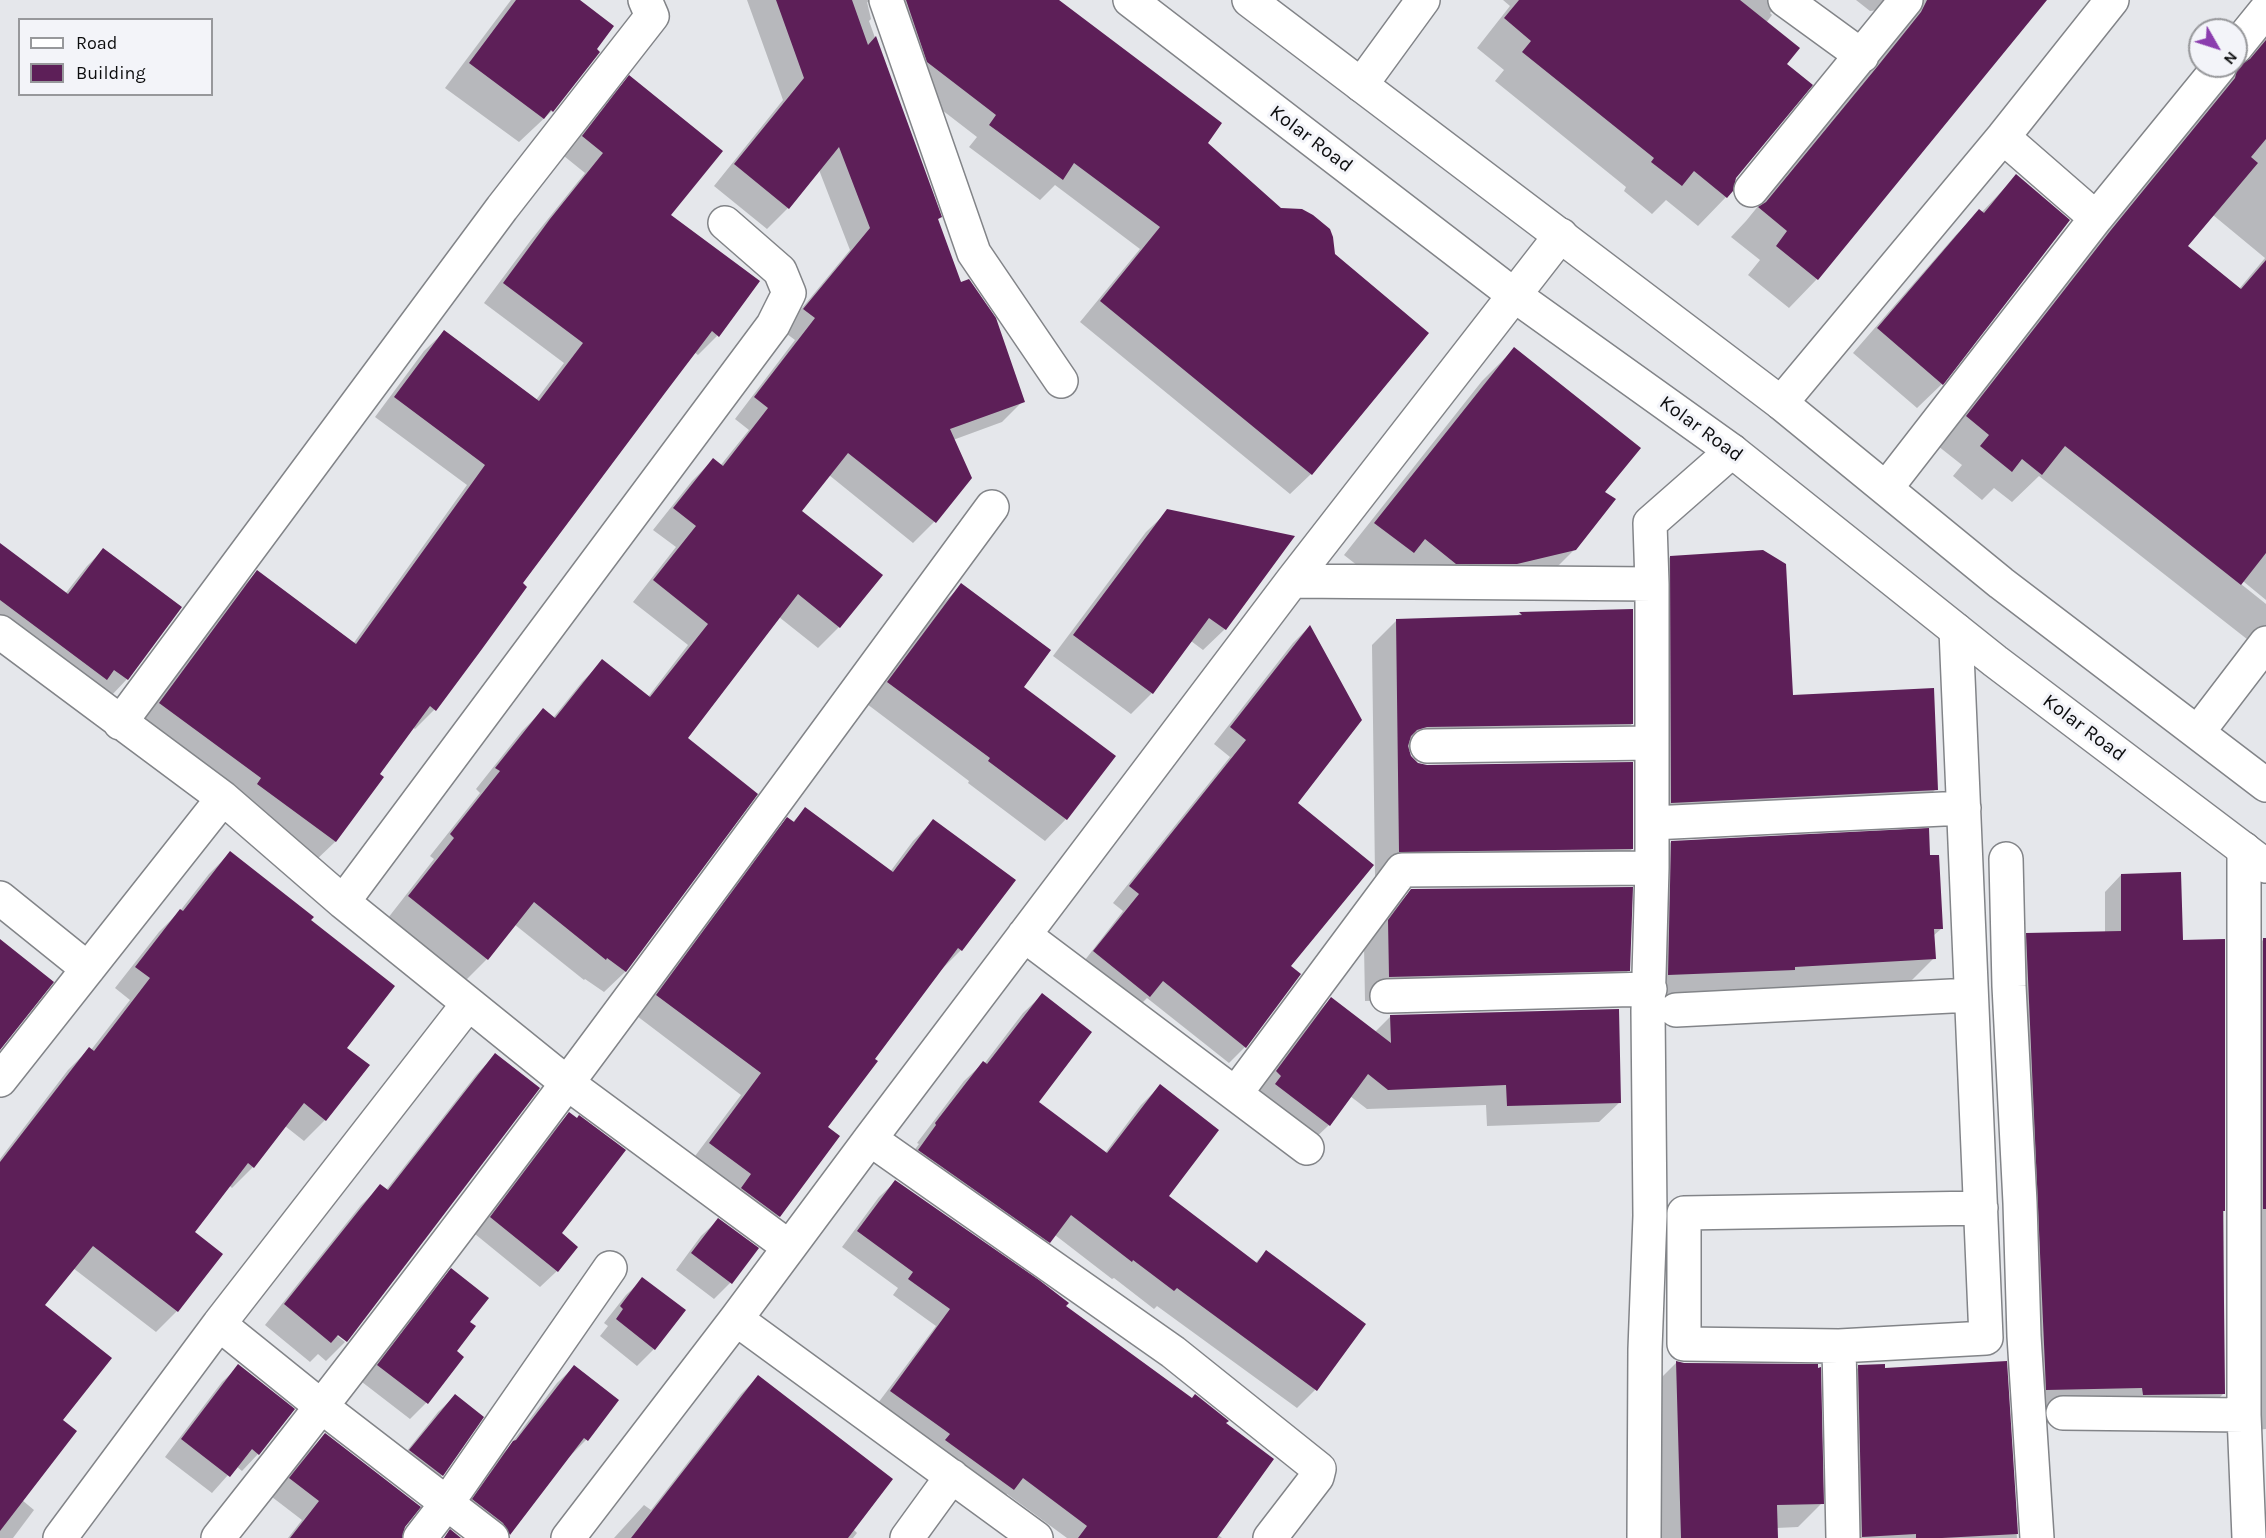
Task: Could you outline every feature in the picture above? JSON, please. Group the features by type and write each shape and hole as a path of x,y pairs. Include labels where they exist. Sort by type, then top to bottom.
{"street":[{"path":"120,723 502,208 652,16 645,0"},
{"path":"885,0 974,254 1061,381"},
{"name":"Kolar Road","path":"1130,0 1514,295 1732,451 1956,630 2255,857"},
{"path":"1249,0 1781,403 1887,487 2001,583 2266,785"},
{"path":"1361,85 1423,0"},
{"path":"1785,0 1862,56"},
{"path":"1751,190 1906,0"},
{"path":"1781,403 2003,137 2112,0"},
{"path":"2248,32 2266,10"},
{"path":"1887,487 2096,218 2210,78"},
{"path":"2003,137 2096,218"},
{"path":"343,902 773,324 789,293 780,272 725,223"},
{"path":"568,1538 736,1319 1292,581 1561,235"},
{"path":"1644,1538 1645,1349 1650,1216 1648,1023 1652,868 1652,584 1650,523 1732,451"},
{"path":"218,1538 322,1407 567,1083 993,507"},
{"path":"1292,581 1652,584"},
{"path":"1956,630 1981,1208 1986,1338 1839,1346 1684,1344 1684,1213 1981,1208"},
{"path":"0,632 223,798 343,902 567,1083 789,1247"},
{"path":"2198,732 2266,643"},
{"path":"1427,746 1652,743"},
{"path":"0,1080 223,798"},
{"path":"1652,823 1964,808"},
{"path":"2249,1538 2244,1414 2255,857"},
{"path":"2006,859 2024,1336 2037,1538"},
{"path":"1236,1093 1402,870 1652,868"},
{"path":"0,898 88,969"},
{"path":"1024,935 1307,1148"},
{"path":"1387,996 1650,988"},
{"path":"1676,1010 1971,995"},
{"path":"60,1538 219,1324 468,1004"},
{"path":"870,1139 1173,1352 1319,1469 1317,1477 1276,1536"},
{"path":"420,1538 447,1503 610,1268"},
{"path":"736,1319 1036,1538"},
{"path":"219,1324 492,1538"},
{"path":"1839,1346 1843,1538"},
{"path":"2063,1413 2244,1414"},
{"path":"907,1538 952,1476"}],"building":[{"path":"516,0 580,0 614,26 597,49 600,52 553,112 551,110 544,119 469,63"},
{"path":"776,0 852,0 868,45 876,36 942,217 938,219 961,282 969,279 996,318 1025,402 950,429 972,478 936,523 848,453 802,511 883,575 840,628 798,594 688,738 758,794 626,972 607,958 606,960 534,902 488,960 408,896 454,838 450,834 500,771 495,768 543,708 555,718 602,659 650,697 708,624 653,580 696,526 673,508 713,458 723,466 768,408 754,397 815,318 803,309 870,228 839,147 789,209 734,164 804,78"},
{"path":"906,0 1059,0 1222,123 1208,143 1281,208 1302,209 1330,229 1335,254 1429,333 1312,475 1100,301 1160,227 1074,163 1063,180 989,125 996,115 927,62"},
{"path":"1519,0 1740,0 1800,48 1787,64 1813,85 1736,178 1733,191 1727,198 1694,171 1682,186 1651,162 1654,158 1522,52 1531,41 1504,18"},
{"path":"1927,0 2047,0 1818,280 1776,246 1787,231 1758,207 1766,202 1877,67 1921,12"},
{"path":"2266,40 2266,139 2251,157 2258,163 2188,246 2241,289 2266,260 2266,553 2241,585 2065,446 2042,475 2022,459 2012,472 1980,446 1989,435 1966,416 2111,230 2235,78 2248,78 2248,60"},
{"path":"629,75 723,151 671,215 760,281 719,337 712,331 665,393 523,583 527,587 436,711 430,706 380,774 384,777 336,842 257,784 261,778 159,703 257,570 356,644 485,465 394,397 444,330 539,401 583,343 503,283 603,153 582,136"},
{"path":"2016,174 2070,220 1943,385 1877,328 1979,209 1984,213"},
{"path":"1514,347 1641,448 1605,492 1616,499 1576,550 1517,564 1456,564 1425,539 1414,553 1374,523"},
{"path":"1167,509 1295,536 1226,630 1209,618 1153,694 1073,635"},
{"path":"0,543 68,594 103,548 182,607 128,680 114,670 107,680 0,600"},
{"path":"1763,550 1786,564 1793,695 1934,688 1938,790 1671,803 1670,556"},
{"path":"961,583 1051,650 1024,687 1116,756 1067,820 988,761 990,758 887,682"},
{"path":"1633,609 1633,724 1427,727 1417,730 1411,736 1408,746 1411,756 1418,763 1427,765 1633,762 1633,849 1399,852 1396,619 1522,615 1519,612"},
{"path":"1310,625 1362,720 1298,803 1374,865 1291,966 1301,974 1246,1048 1163,981 1150,997 1093,951 1139,894 1129,886 1246,740 1230,727"},
{"path":"805,807 893,872 933,819 1016,880 962,951 958,948 875,1059 878,1061 828,1127 840,1136 780,1217 741,1188 751,1174 709,1143 761,1073 656,995 787,817 794,822"},
{"path":"1929,828 1930,855 1939,855 1943,929 1934,929 1936,959 1795,967 1795,970 1668,975 1671,841"},
{"path":"230,851 314,917 311,920 395,986 347,1048 370,1065 326,1121 304,1103 254,1168 248,1163 195,1232 223,1254 178,1312 93,1246 45,1305 112,1358 63,1420 77,1431 0,1531 0,1162 89,1047 94,1051 150,978 135,967 180,909 183,911"},
{"path":"2181,872 2183,940 2225,939 2225,1211 2223,1211 2225,1394 2143,1395 2142,1388 2046,1390 2026,933 2121,931 2121,874"},
{"path":"1633,887 1630,971 1389,977 1388,920 1411,889"},
{"path":"2263,938 2266,938 2266,1209 2263,1209"},
{"path":"0,939 54,982 0,1050"},
{"path":"1042,993 1092,1032 1039,1102 1107,1153 1160,1084 1219,1130 1169,1196 1257,1263 1266,1250 1366,1324 1317,1391 1177,1288 1174,1291 1133,1260 1132,1262 1071,1215 1050,1243 918,1150 936,1125 935,1123 983,1061 987,1064"},
{"path":"1331,997 1391,1043 1390,1015 1619,1009 1621,1103 1507,1106 1506,1085 1388,1090 1368,1074 1330,1126 1275,1084 1281,1076 1276,1071"},
{"path":"495,1053 540,1088 347,1342 338,1335 331,1343 284,1304 380,1184 388,1190"},
{"path":"569,1112 577,1118 579,1115 626,1150 562,1233 578,1247 558,1272 490,1217"},
{"path":"895,1180 1039,1280 1069,1303 1066,1306 1192,1398 1195,1394 1229,1421 1226,1423 1274,1459 1217,1538 1078,1538 1087,1526 1023,1478 1014,1490 945,1440 950,1434 890,1391 950,1309 908,1279 913,1272 857,1231"},
{"path":"718,1218 759,1248 732,1284 691,1253"},
{"path":"451,1268 489,1298 470,1322 476,1326 457,1351 464,1357 428,1404 377,1365"},
{"path":"642,1277 686,1310 655,1350 616,1319 623,1309 620,1306"},
{"path":"1676,1361 1684,1363 1818,1364 1818,1368 1821,1367 1824,1504 1777,1505 1778,1538 1681,1538"},
{"path":"2007,1361 2018,1534 1942,1538 1916,1538 1916,1534 1862,1537 1858,1365 1885,1364 1885,1368"},
{"path":"238,1364 295,1409 259,1455 252,1449 230,1477 181,1439"},
{"path":"574,1365 619,1400 588,1441 584,1438 510,1535 503,1523 472,1499 513,1441"},
{"path":"758,1375 893,1479 848,1538 631,1538"},
{"path":"455,1394 484,1417 443,1476 409,1450"},
{"path":"325,1433 421,1507 405,1527 402,1538 290,1538 319,1501 289,1478"},
{"path":"450,1529 461,1538 444,1538"}]}
